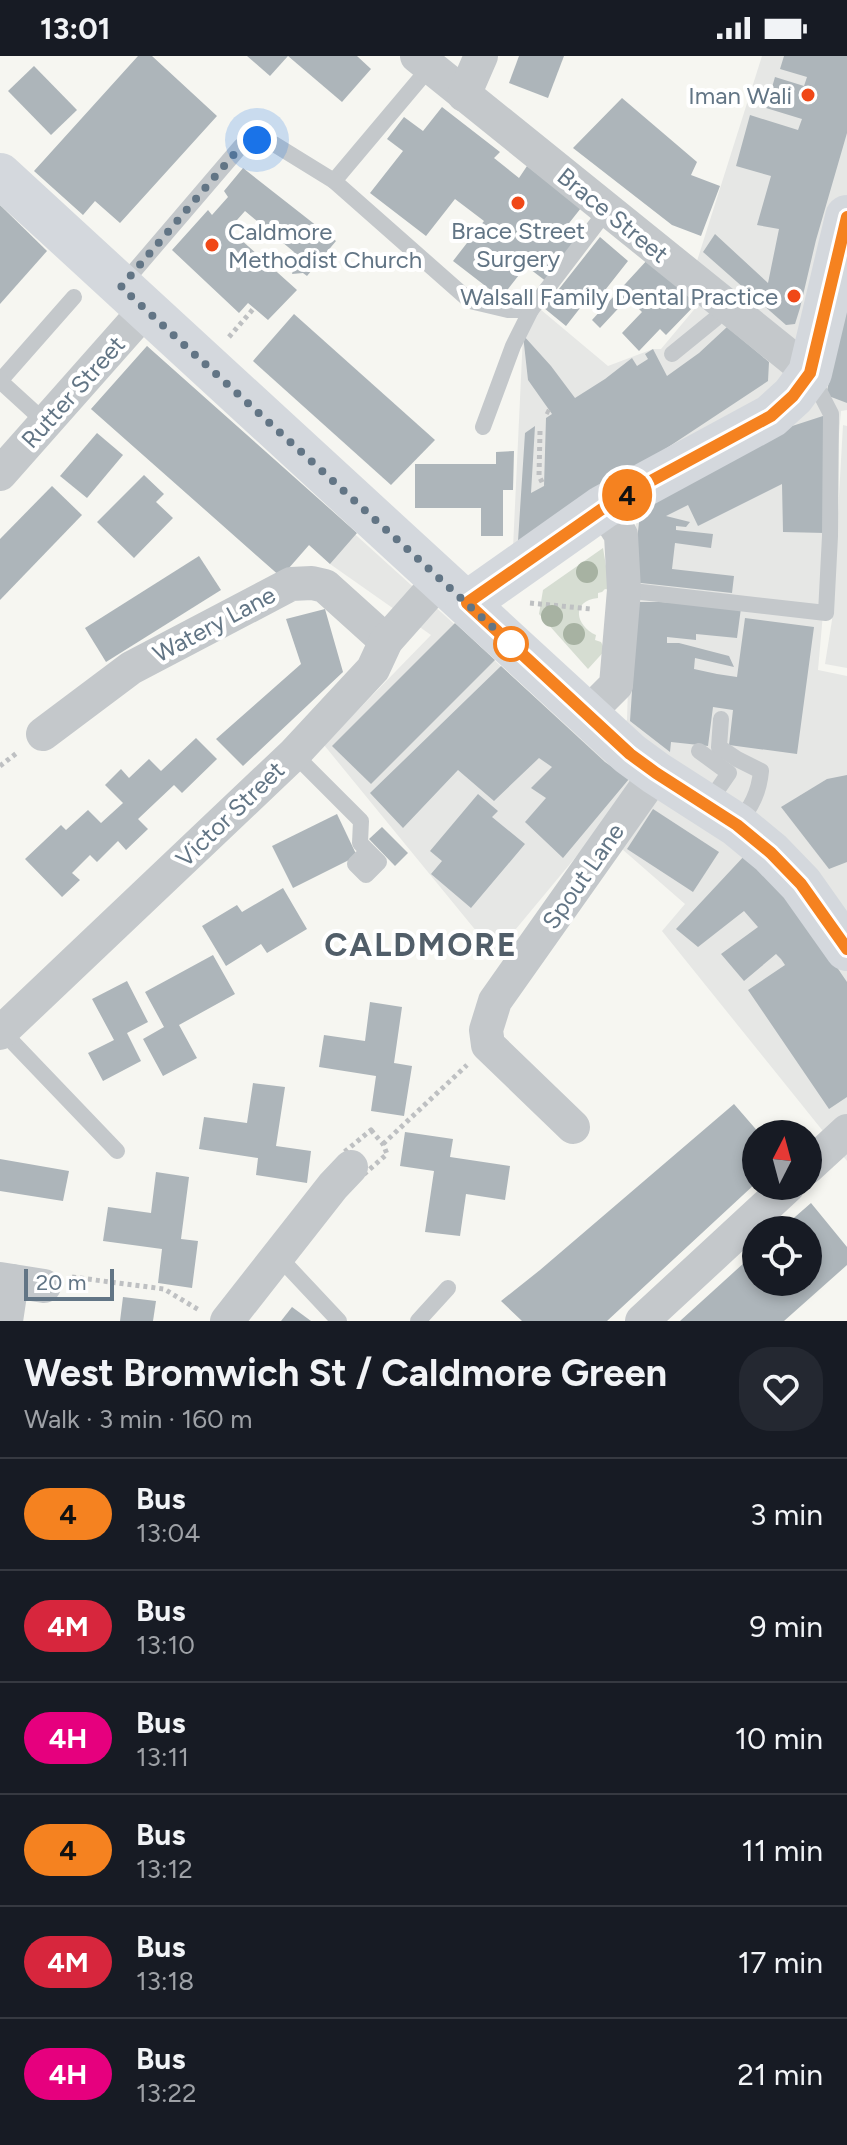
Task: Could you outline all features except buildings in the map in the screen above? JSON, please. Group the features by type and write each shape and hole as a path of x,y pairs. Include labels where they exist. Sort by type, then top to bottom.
{"street":[{"path":"464,95 481,56"},
{"name":"Brace Street","path":"424,61 810,373"},
{"path":"0,175 630,754 771,853 801,884 846,946"},
{"path":"454,591 771,416 793,396 810,373 847,217"},
{"name":"Rutter Street","path":"0,474 45,422 134,298"},
{"path":"587,714 616,685 624,590 621,535 603,507"},
{"name":"Watery Lane","path":"43,734 131,668 291,584 325,586 386,641"},
{"name":"Victor Street","path":"1,1032 294,754 373,669 386,641 454,591"},
{"name":"Spout Lane","path":"488,1045 486,1030 495,1001 656,773"},
{"path":"488,1045 573,1127"},
{"path":"822,1154 847,1131"},
{"path":"216,1317 278,1256 351,1167"},
{"path":"642,1321 773,1200"},
{"path":"6,1321 19,1282"}],"lane":[{"path":"334,181 424,61"},
{"path":"134,298 241,146 257,140 274,144 334,181 470,301 508,310 531,310"},
{"path":"483,427 513,346 531,310 607,210"},
{"path":"45,422 0,381 74,297"},
{"path":"672,354 715,319 725,305"},
{"path":"624,590 826,613 831,414 810,373"},
{"path":"721,719 719,747 761,771 753,804 721,816"},
{"path":"699,751 729,773 721,816"},
{"path":"294,754 361,821 360,843 368,851"},
{"path":"1,1032 117,1151"},
{"path":"278,1256 339,1321"},
{"path":"418,1321 448,1288"}],"path":[{"path":"540,431 539,476 544,486"},
{"path":"534,603 555,606"},
{"path":"383,1144 488,1045"},
{"path":"19,1282 72,1277 164,1289 216,1317"}],"shaded area":[{"path":"762,56 847,56 847,410 841,411 818,670 847,676 847,1161 822,1130 822,1120 814,1120 662,931 685,904 599,829 495,954 324,745 431,635 330,564 309,545 281,577 91,409 147,346 589,746 627,720 631,585 640,476 513,548 523,335 540,309 608,366 653,349 661,349 718,281 697,261"},
{"path":"843,425 847,426 847,668 825,664 832,620"},
{"path":"603,548 610,590 605,589 598,593 598,598 583,604 579,614 584,626 596,635 595,640 608,647 588,669 539,614 543,590"}],"bus line":[{"name":"4","path":"847,217 810,373 793,396 771,416 603,507 467,603 630,754 737,825 771,853 801,884 847,949"}],"place":[{"name":"Iman Wali","path":"808,95"},
{"name":"Brace Street Surgery","path":"518,203"},
{"name":"Caldmore Methodist Church","path":"212,245"},
{"name":"Walsall Family Dental Practice","path":"794,296"}],"district":[{"name":"CALDMORE","path":"421,945"}],"route":[{"path":"257,140 241,146 121,287 511,644"}]}
